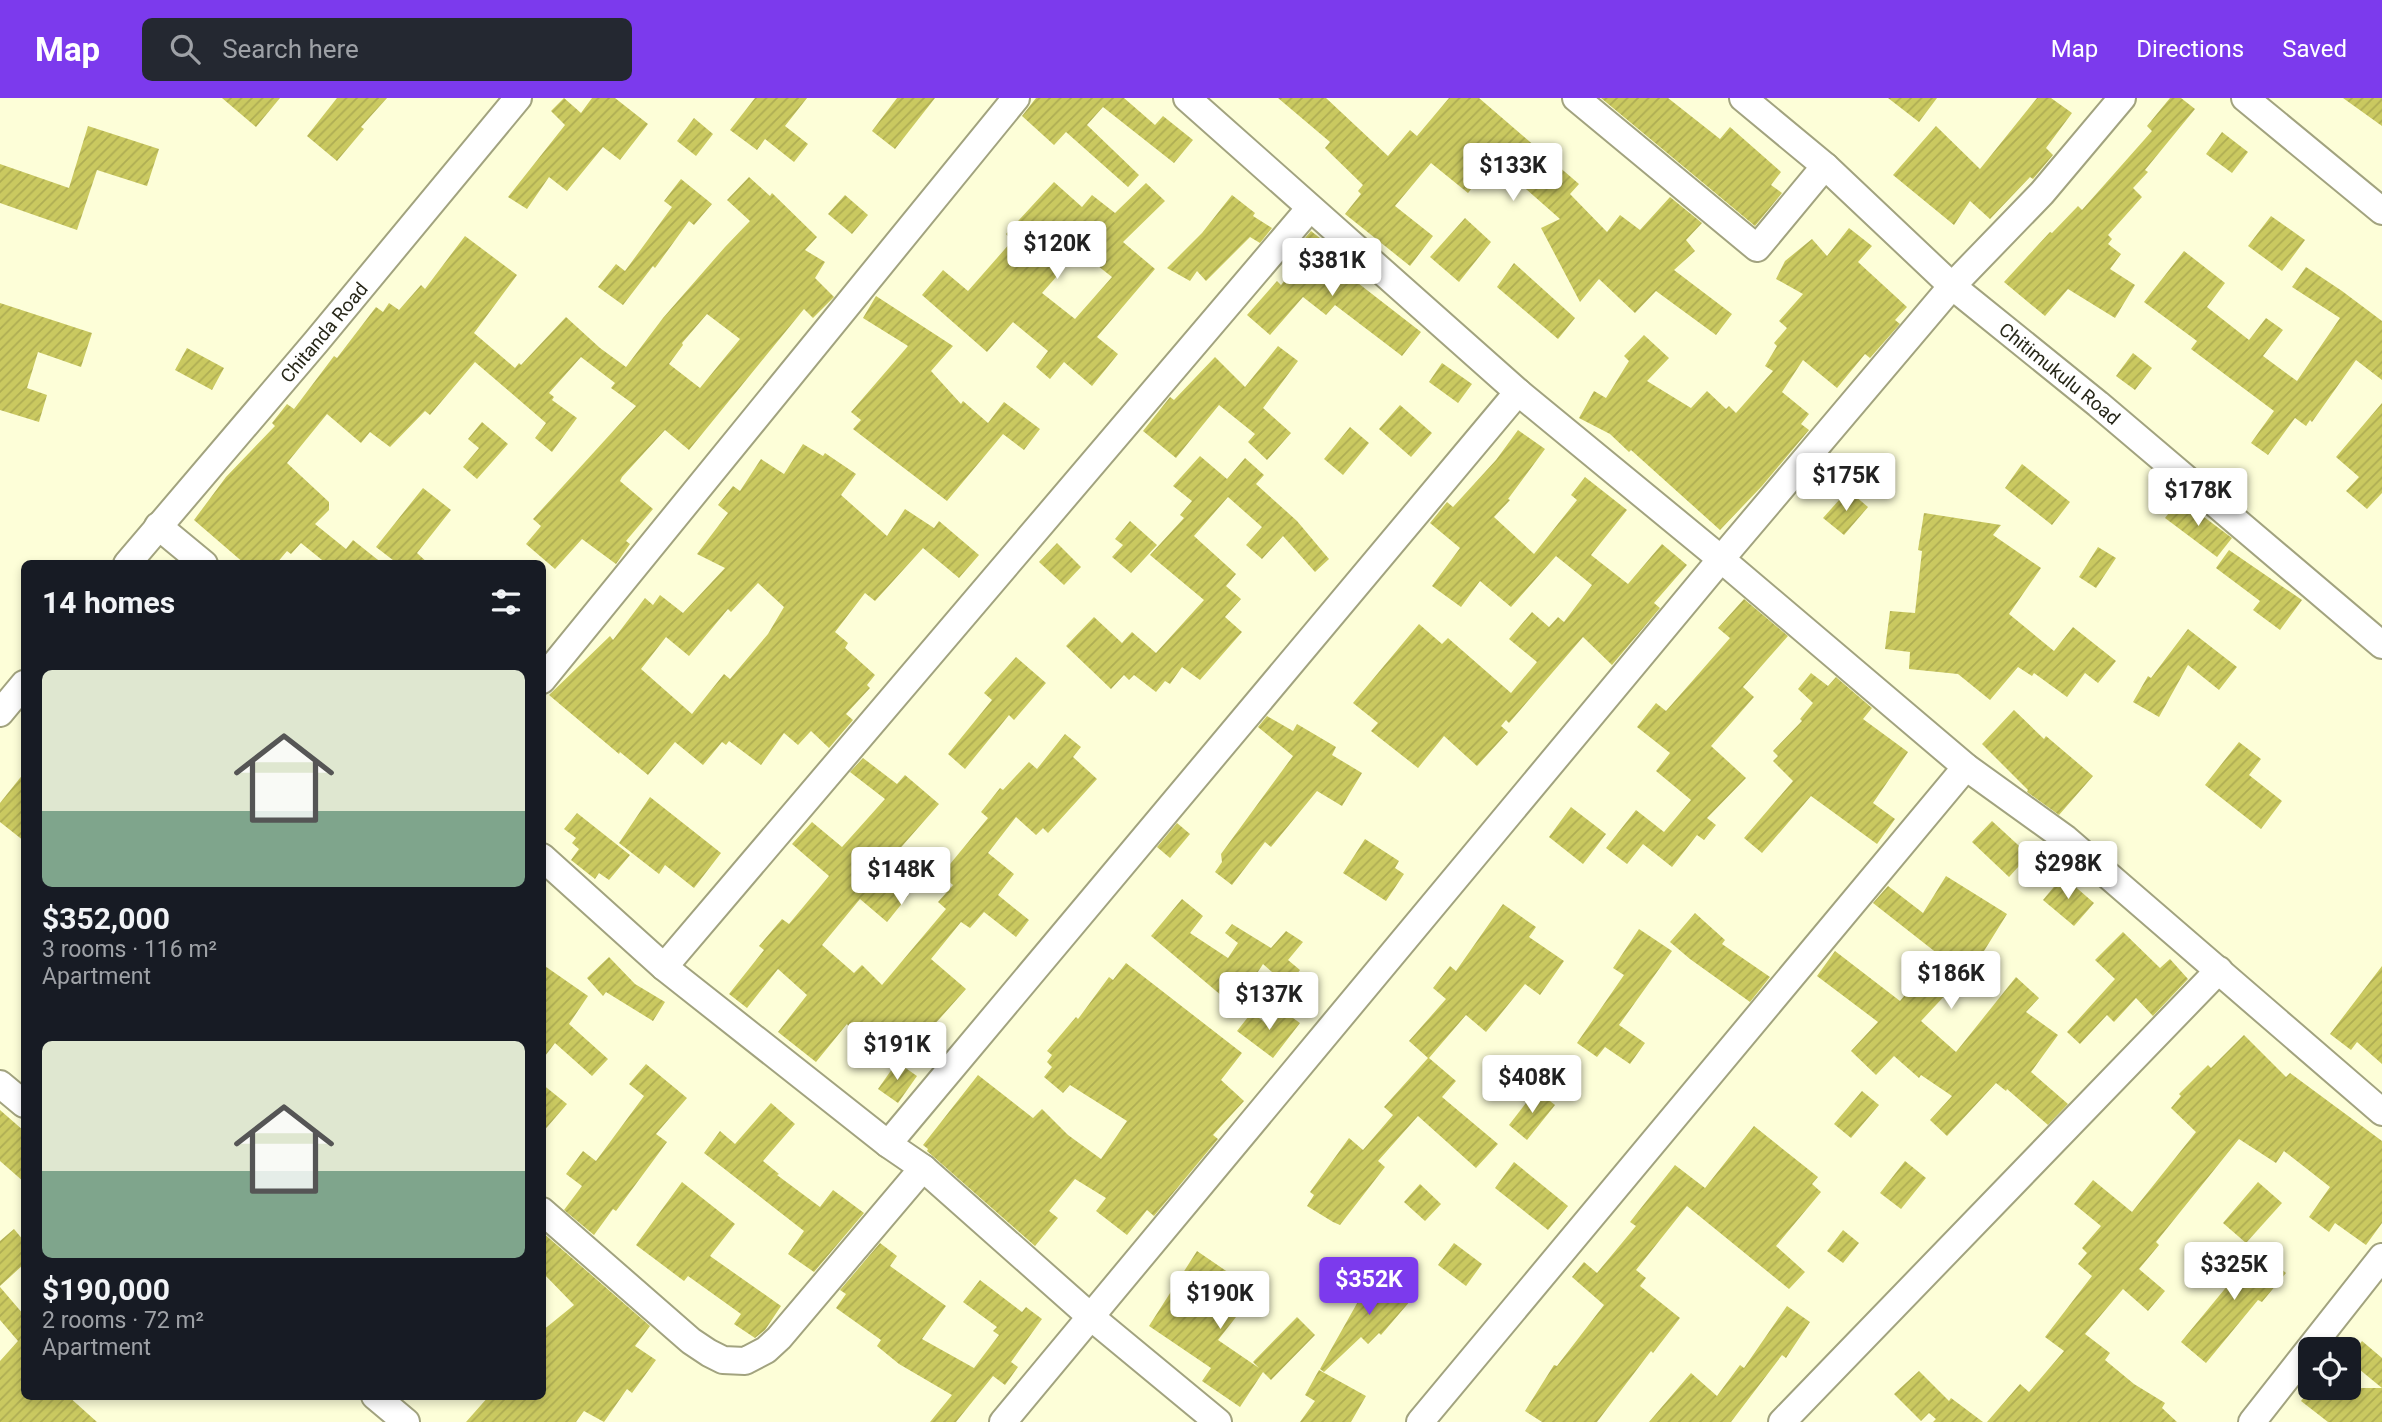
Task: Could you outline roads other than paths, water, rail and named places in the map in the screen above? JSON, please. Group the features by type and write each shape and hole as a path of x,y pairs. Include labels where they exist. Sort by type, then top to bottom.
{"street":[{"path":"546,675 1016,98"},
{"path":"1186,98 1518,392 1721,559 1966,767 2066,839 2382,1112"},
{"path":"1576,98 1757,248 1825,166"},
{"name":"Chitimukulu Road","path":"1743,98 1825,166 1952,286 2098,404 2382,645"},
{"path":"1003,1422 1721,559 1952,286 2042,194 2122,98"},
{"path":"2245,98 2382,211"},
{"name":"Chitanda Road","path":"130,560 316,342 507,102"},
{"path":"664,967 1310,208"},
{"path":"888,1144 1518,392"},
{"path":"159,526 199,560"},
{"path":"0,713 21,688"},
{"path":"1420,1422 1966,767"},
{"path":"546,861 664,967 888,1144 923,1168 1091,1317 1218,1422"},
{"path":"1782,1422 2219,970"},
{"path":"0,1084 21,1102"},
{"path":"546,1214 691,1341 723,1360 745,1361 754,1358 779,1338 923,1168"},
{"path":"2252,1422 2382,1257"},
{"path":"380,1400 406,1422"}]}
